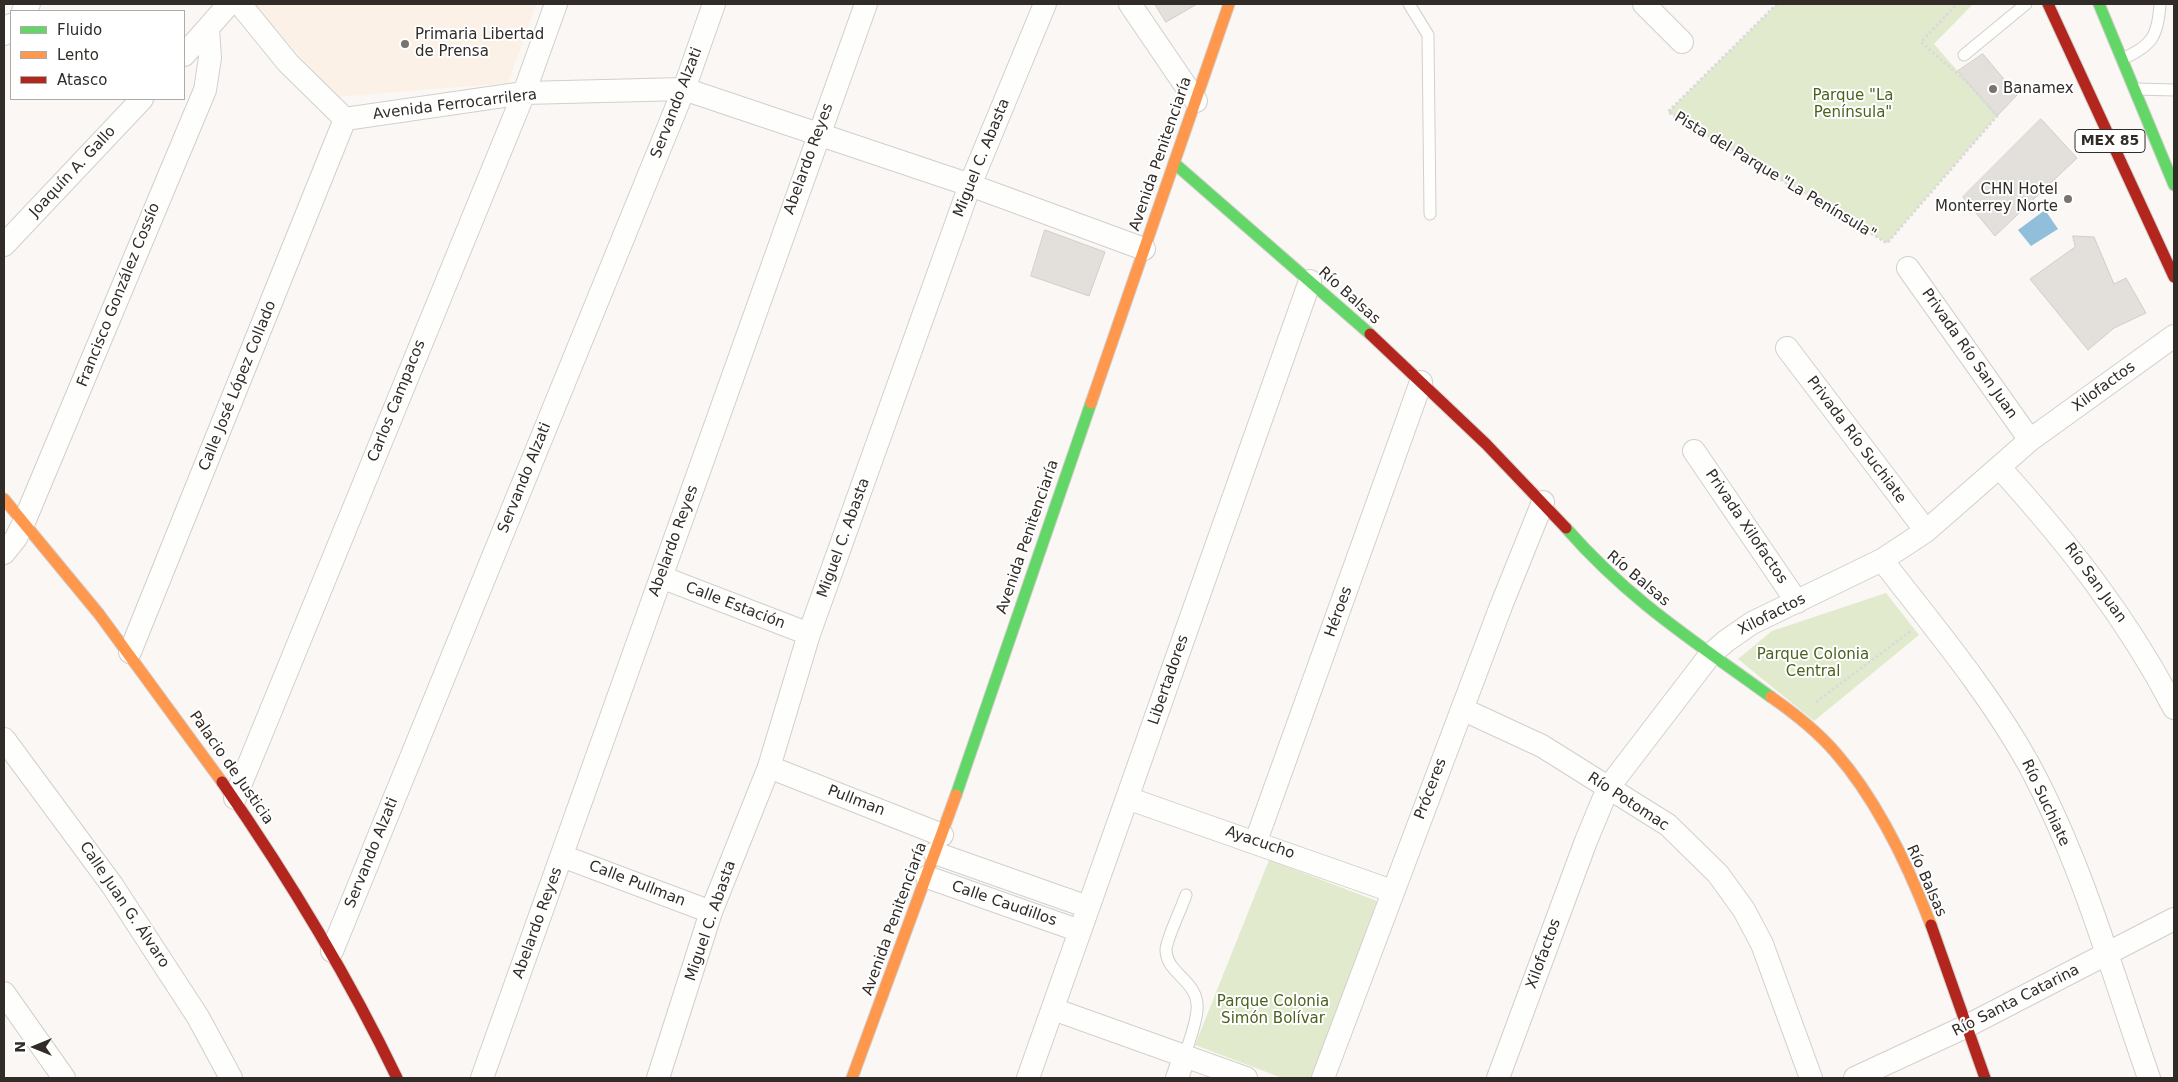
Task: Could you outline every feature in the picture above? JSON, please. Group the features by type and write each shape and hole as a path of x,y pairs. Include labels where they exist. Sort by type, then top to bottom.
{"main road":[{"name":"Avenida Penitenciaría","path":"852,1078 939,844 1229,4"},
{"name":"MEX 85","path":"2048,4 2174,277"},
{"name":"MEX 85","path":"2099,4 2174,185"},
{"name":"Río Balsas","path":"1174,163 1310,281 1421,382 1544,502 1591,559 1625,590 1710,655 1759,686 1798,715 1849,769 1902,860 1936,941 1984,1078"},
{"name":"Palacio de Justicia","path":"4,499 130,652 235,798 332,950 396,1078"}],"street":[{"path":"185,53 229,4"},
{"path":"240,4 288,63 345,119"},
{"name":"Carlos Campacos","path":"235,798 524,94 556,4"},
{"name":"Servando Alzati","path":"332,950 684,90 714,4"},
{"name":"Abelardo Reyes","path":"482,1078 866,4"},
{"name":"Miguel C. Abasta","path":"658,1078 712,912 769,767 809,634 970,185 1045,4"},
{"path":"1130,4 1196,101"},
{"path":"1654,7 1682,42"},
{"name":"Francisco González Cossío","path":"4,553 16,538 24,522 205,90 210,58 208,29"},
{"name":"Avenida Ferrocarrilera","path":"345,119 524,94 684,90 970,185 1144,249"},
{"name":"Joaquín A. Gallo","path":"4,245 141,100"},
{"name":"Calle José López Collado","path":"130,652 345,119"},
{"name":"Privada Río San Juan","path":"1908,268 2030,440"},
{"name":"Libertadores","path":"1028,1078 1310,281"},
{"name":"Xilofactos","path":"1498,1078 1589,833 1608,788 1710,655 1726,640 1752,623 1882,560 1926,531 2030,440 2174,336"},
{"name":"Privada Río Suchiate","path":"1787,348 1926,531"},
{"name":"Héroes","path":"1256,841 1421,382"},
{"name":"Privada Xilofactos","path":"1694,451 1797,602"},
{"name":"Río San Juan","path":"2000,468 2047,520 2088,571 2133,637 2174,708"},
{"name":"Próceres","path":"1323,1078 1500,606 1544,502"},
{"name":"Río Suchiate","path":"1882,560 2002,720 2028,764 2056,820 2149,1078"},
{"name":"Calle Estación","path":"661,578 809,634"},
{"name":"Río Potomac","path":"1462,708 1542,746 1668,825 1718,874 1744,910 1762,944 1811,1078"},
{"name":"Calle Juan G. Álvaro","path":"4,739 123,901 198,1017 231,1078"},
{"name":"Pullman","path":"769,767 939,844"},
{"name":"Ayacucho","path":"1128,798 1256,841 1392,891"},
{"name":"Calle Caudillos","path":"939,844 1088,907"},
{"name":"Calle Pullman","path":"562,856 712,912"},
{"name":"Calle Caudillos","path":"927,877 1080,931"},
{"name":"Río Santa Catarina","path":"1855,1078 1967,1026 2174,919"},
{"path":"4,993 64,1078"},
{"path":"1053,1009 1246,1078"},
{"path":"1177,1078 1185,1055"}],"lane":[{"path":"1409,4 1428,35 1430,214"},
{"path":"1964,56 2026,4"},
{"path":"2122,59 2150,43 2158,25 2160,4"},
{"path":"2135,89 2174,90"},
{"path":"1185,1055 1197,1009 1195,996 1191,986 1171,966 1166,950 1186,895"}],"path":[{"name":"Pista del Parque \"La Península\"","path":"1777,4 1668,112 1887,243 1997,116 1968,83 1921,42 1957,4"},
{"path":"1798,715 1928,619"}],"shaded area":[{"name":"Primaria Libertad de Prensa","path":"253,4 536,4 508,83 336,97"}],"green space":[{"name":"Parque \"La Península\"","path":"1777,4 1973,4 1934,44 1997,116 1887,243 1668,112"},
{"name":"Parque Colonia Central","path":"1886,593 1919,635 1814,721 1738,659 1772,631"},
{"name":"Parque Colonia Simón Bolívar","path":"1269,860 1377,901 1312,1078 1282,1078 1195,1045"}],"water":[{"path":"2045,210 2058,229 2031,246 2018,230"}],"building":[{"path":"1155,4 1197,4 1166,22"},
{"name":"Banamex","path":"1983,54 2017,95 1997,116 1958,71"},
{"path":"2041,119 2077,158 1995,236 1963,197"},
{"path":"1045,230 1105,252 1089,296 1031,276"},
{"path":"2073,236 2094,237 2114,284 2126,278 2146,313 2114,328 2088,350 2030,279 2075,247"}],"traffic: fast":[{"path":"2099,4 2174,185"},
{"path":"1174,163 1370,334"},
{"path":"956,795 1091,403"},
{"path":"1566,528 1590,554 1639,599 1689,638 1771,697"}],"traffic: slow":[{"path":"1091,403 1229,4"},
{"path":"4,499 99,614 222,782"},
{"path":"1771,697 1820,736 1851,771 1878,812 1902,857 1931,925"},
{"path":"852,1078 956,795"}],"traffic: jam":[{"path":"2048,4 2174,277"},
{"path":"1370,334 1486,444 1566,528"},
{"path":"222,782 316,927 358,1001 397,1078"},
{"path":"1931,925 1985,1078"}],"place":[{"name":"Primaria Libertad de Prensa","path":"405,44"},
{"name":"Banamex","path":"1993,89"},
{"name":"CHN Hotel Monterrey Norte","path":"2068,199"}]}
